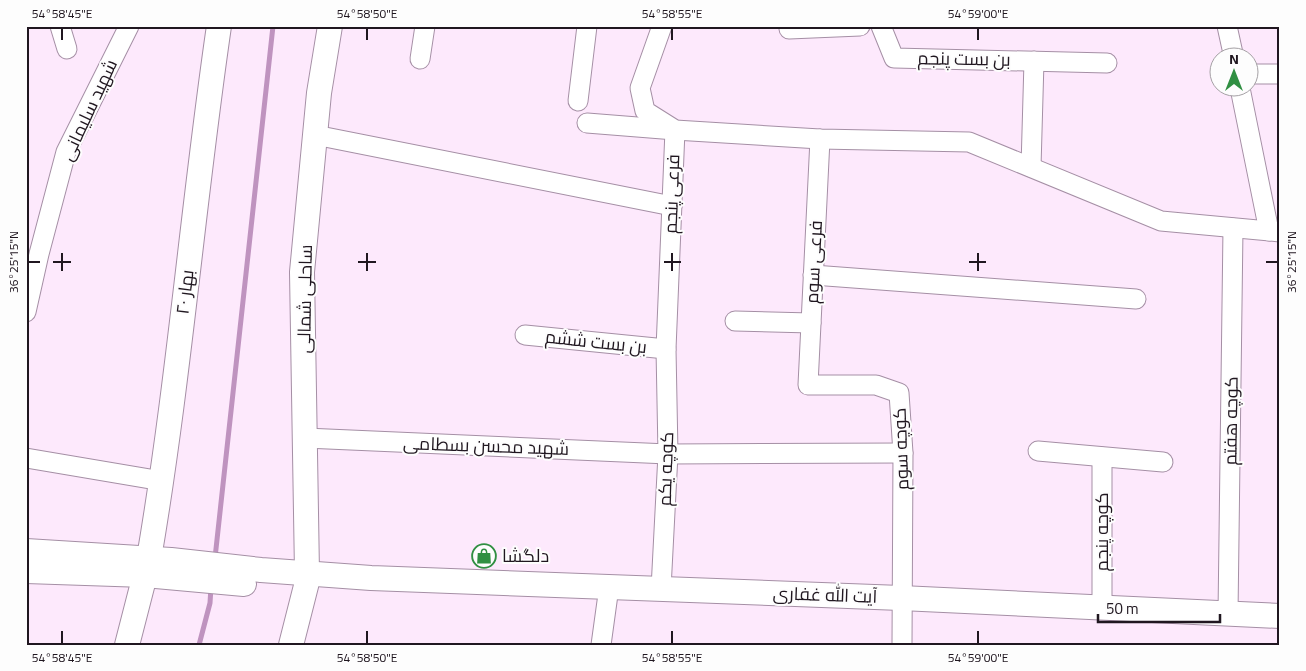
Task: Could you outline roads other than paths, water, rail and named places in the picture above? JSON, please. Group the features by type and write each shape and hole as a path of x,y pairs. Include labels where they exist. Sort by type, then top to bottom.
{"street":[{"path":"60,26 67,49"},
{"name":"شهید سلیمانی","path":"26,312 66,152 129,26"},
{"name":"بهار ۲۰","path":"127,645 158,568 162,481 204,129 219,26"},
{"name":"ساحلی شمالی","path":"291,645 307,578 302,272 319,93 330,26"},
{"path":"420,59 425,26"},
{"path":"578,101 587,26"},
{"path":"662,26 640,88 645,111 675,130"},
{"path":"789,29 860,26"},
{"name":"بن بست پنجم","path":"881,26 894,58 1107,63"},
{"path":"1227,26 1232,48"},
{"path":"1030,167 1034,61"},
{"path":"1258,74 1280,74"},
{"path":"587,123 820,139 968,142 1161,221 1275,232 1242,98"},
{"name":"فرعی پنجم","path":"666,349 675,130"},
{"path":"315,135 672,206"},
{"name":"فرعی سوم","path":"808,385 820,139"},
{"name":"کوچه هفتم","path":"1228,614 1233,228"},
{"path":"813,275 1136,300"},
{"path":"735,322 811,323"},
{"name":"بن بست ششم","path":"526,335 666,349"},
{"name":"کوچه یکم","path":"661,588 668,454 666,349"},
{"name":"کوچه سوم","path":"808,385 876,385 899,393 903,453 902,645"},
{"name":"شهید محسن بسطامی","path":"305,438 668,454 903,453"},
{"path":"1038,451 1163,462"},
{"name":"کوچه پنجم","path":"1102,457 1102,608"},
{"path":"26,458 162,481"},
{"path":"26,551 158,568"},
{"path":"26,571 158,568"},
{"name":"آیت الله غفاری","path":"158,568 262,578 371,578 661,588 1280,616"},
{"path":"601,645 609,587"}],"waterway":[{"path":"215,558 273,26"},
{"path":"199,645 210,603 211,587"}],"place":[{"name":"دلگشا","path":"484,556"}]}
